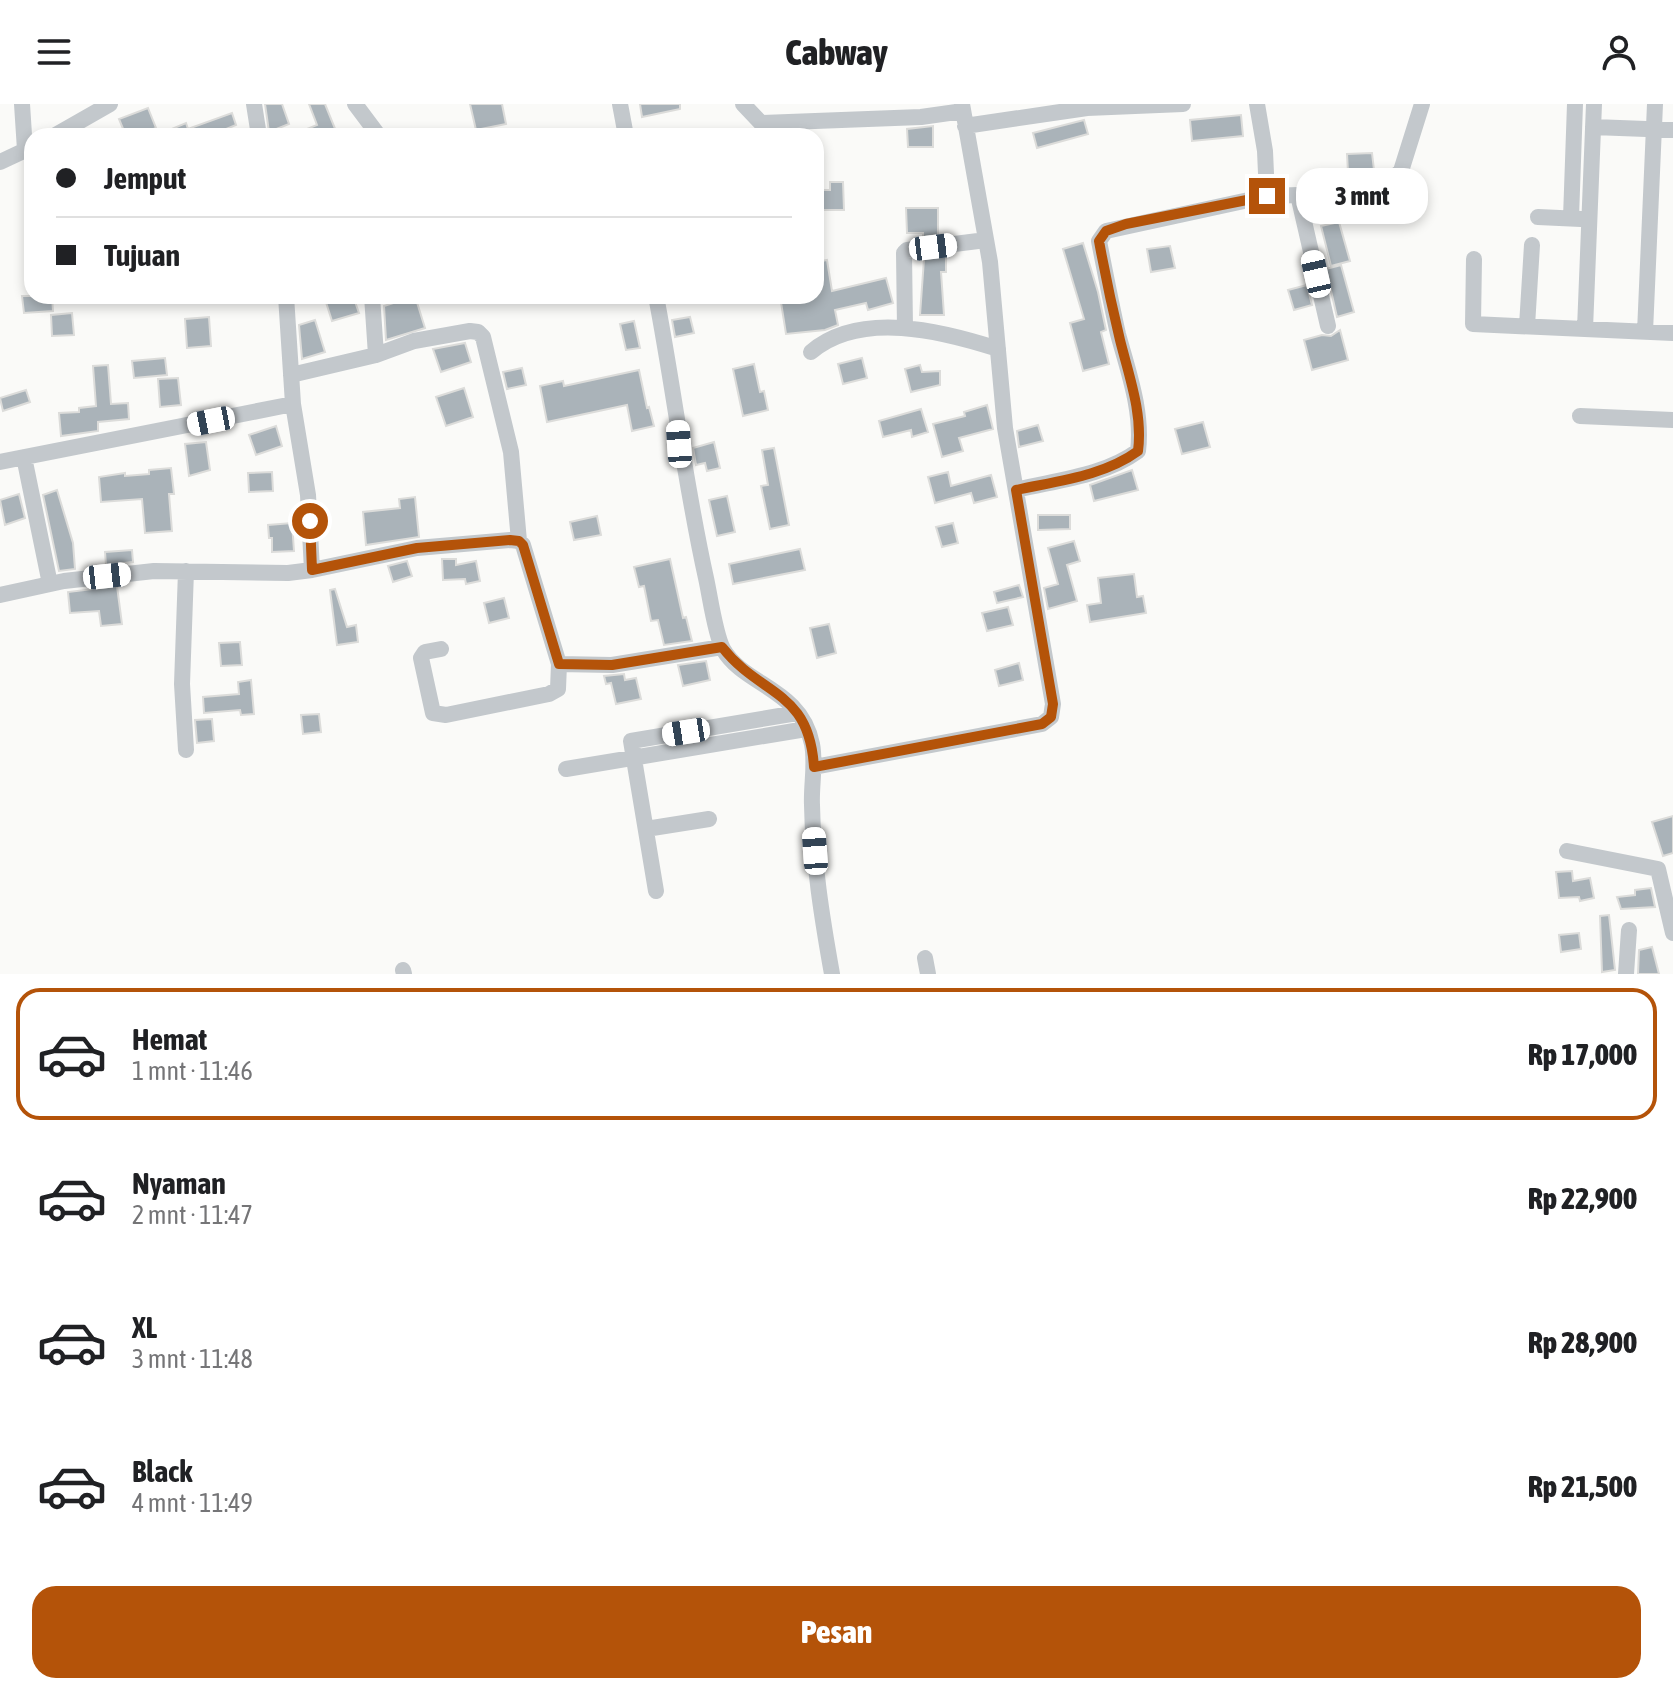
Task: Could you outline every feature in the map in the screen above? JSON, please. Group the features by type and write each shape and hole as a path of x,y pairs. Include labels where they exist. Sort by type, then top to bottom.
{"street":[{"path":"22,104 26,128"},
{"path":"68,128 110,104"},
{"path":"254,104 258,128"},
{"path":"355,104 373,128"},
{"path":"620,104 624,128"},
{"path":"743,104 761,123 1180,104"},
{"path":"1257,104 1265,151 1267,196"},
{"path":"1016,490 1094,472 1123,462 1138,451 1140,434 1135,401 1110,302 1099,241 1106,231 1267,196 1298,195 1393,178 1401,171 1422,104"},
{"path":"1571,218 1575,104"},
{"path":"1585,329 1594,104"},
{"path":"1645,332 1655,104"},
{"path":"814,767 1042,724 1051,717 1053,704 1005,428 986,240 963,114"},
{"path":"1593,127 1673,130"},
{"path":"0,162 24,150"},
{"path":"1298,195 1328,326"},
{"path":"1538,217 1589,219"},
{"path":"905,328 904,253 907,250 986,240"},
{"path":"1527,326 1532,245"},
{"path":"1474,259 1473,324 1673,333"},
{"path":"287,304 293,404 308,495 312,570"},
{"path":"373,304 376,355"},
{"path":"658,304 676,401 679,444 722,647 735,664 784,697 797,713 812,743 818,898 832,974"},
{"path":"811,352 838,335 905,328 940,332 998,349"},
{"path":"291,375 376,355 414,341 470,331 478,332 483,337 511,452 519,541 523,545 559,664 558,689 549,694 446,715 433,713 421,658 425,652 441,649"},
{"path":"0,462 293,404"},
{"path":"1580,416 1673,420"},
{"path":"24,457 50,584"},
{"path":"0,595 50,584 154,571 288,573 417,548 519,541"},
{"path":"186,571 182,684 186,750"},
{"path":"559,664 612,665 722,647"},
{"path":"656,891 631,741 797,713"},
{"path":"566,769 806,729"},
{"path":"646,829 709,819"},
{"path":"1567,851 1658,869 1673,933"},
{"path":"1626,974 1629,930"}],"building":[{"path":"265,104 282,104 289,124 268,128"},
{"path":"309,104 325,104 335,128 310,128 317,125"},
{"path":"470,104 502,104 506,124 476,128"},
{"path":"640,104 680,104 680,109 642,117"},
{"path":"148,108 156,128 123,128 119,119"},
{"path":"232,113 236,125 228,128 191,128"},
{"path":"1241,115 1243,136 1192,141 1190,120"},
{"path":"1084,120 1088,134 1037,148 1033,133"},
{"path":"933,126 933,147 908,147 907,129"},
{"path":"1372,153 1374,170 1348,172 1347,154"},
{"path":"830,182 843,182 844,210 824,210 824,190 830,190"},
{"path":"906,208 938,208 938,235 923,237 923,233 907,233"},
{"path":"1339,222 1350,261 1331,266 1321,226"},
{"path":"1083,243 1098,292 1106,330 1101,332 1109,364 1083,371 1070,323 1084,319 1063,249"},
{"path":"1170,246 1175,268 1151,272 1147,249"},
{"path":"946,256 946,272 941,272 944,315 920,315 924,259"},
{"path":"827,260 832,291 886,278 893,303 868,310 866,303 835,310 838,325 825,330 786,334 781,304 824,304 824,261"},
{"path":"1341,265 1354,312 1337,317 1326,269"},
{"path":"1307,285 1312,305 1294,310 1288,290"},
{"path":"22,296 24,304 53,304 53,311 24,313"},
{"path":"327,304 356,304 359,313 332,321"},
{"path":"418,304 425,328 386,340 384,306"},
{"path":"72,313 74,335 52,336 51,315"},
{"path":"209,317 211,346 187,348 185,319"},
{"path":"690,317 694,333 675,337 672,320"},
{"path":"315,320 325,352 302,359 299,325"},
{"path":"634,321 640,348 626,350 620,324"},
{"path":"1340,330 1348,360 1312,370 1304,340 1331,336"},
{"path":"465,343 471,362 441,372 433,349"},
{"path":"165,358 167,375 134,378 132,361"},
{"path":"862,358 867,378 843,384 838,364"},
{"path":"754,364 760,392 764,391 768,410 743,416 733,369"},
{"path":"108,365 111,404 128,403 129,419 98,422 98,431 61,436 59,413 79,412 79,408 96,406 93,366"},
{"path":"920,365 922,372 940,371 940,385 911,392 905,369"},
{"path":"522,368 526,385 507,389 503,372"},
{"path":"639,370 654,426 632,431 627,405 547,422 540,386 563,381 564,386"},
{"path":"178,378 181,405 160,407 158,379"},
{"path":"464,388 473,417 446,426 436,397"},
{"path":"26,390 30,402 3,411 0,398"},
{"path":"987,405 993,429 959,438 963,451 942,457 933,424 965,416 964,412"},
{"path":"921,409 928,432 912,437 911,430 883,437 879,421"},
{"path":"1203,422 1210,447 1182,454 1175,429"},
{"path":"1038,425 1043,441 1019,447 1017,431"},
{"path":"276,426 282,446 256,455 249,435"},
{"path":"206,442 210,470 189,476 185,444"},
{"path":"714,442 720,468 707,471 705,463 696,465 693,448"},
{"path":"774,448 789,525 770,529 761,486 768,485 762,450"},
{"path":"171,468 174,494 169,494 172,531 145,533 142,499 101,502 99,477 125,473 125,476 149,474 149,470"},
{"path":"1132,470 1138,490 1094,501 1090,485"},
{"path":"272,472 273,491 249,492 248,473"},
{"path":"948,472 951,486 991,475 997,497 974,503 971,493 935,503 928,477"},
{"path":"57,490 73,543 75,569 59,571 43,495"},
{"path":"19,494 25,518 5,525 0,500"},
{"path":"727,496 735,532 717,536 709,500"},
{"path":"415,497 419,537 366,545 363,512 400,508 399,499"},
{"path":"1038,515 1070,515 1070,529 1038,530"},
{"path":"597,516 601,535 574,540 570,522"},
{"path":"292,523 294,551 272,552 268,525"},
{"path":"953,523 958,543 942,547 936,527"},
{"path":"1074,541 1080,561 1067,565 1077,601 1048,609 1044,588 1058,584 1048,548"},
{"path":"800,549 805,570 733,584 729,564"},
{"path":"132,550 133,562 106,565 105,552"},
{"path":"442,559 456,559 456,565 476,561 480,581 466,584 465,579 443,580"},
{"path":"670,559 683,618 686,617 692,641 664,645 658,620 651,621 644,586 639,587 634,567"},
{"path":"407,561 412,576 393,582 388,566"},
{"path":"1134,574 1137,597 1143,596 1146,613 1090,622 1087,605 1101,603 1098,578"},
{"path":"1019,585 1023,597 997,603 994,592"},
{"path":"117,586 122,624 101,626 99,611 70,613 68,592"},
{"path":"335,589 347,627 356,625 358,642 337,645 330,590"},
{"path":"504,598 509,618 489,623 484,603"},
{"path":"1008,607 1013,625 987,631 982,613"},
{"path":"829,624 836,653 817,658 810,628"},
{"path":"240,642 242,665 221,666 219,643"},
{"path":"706,661 710,680 683,686 678,665"},
{"path":"1019,663 1023,680 999,686 995,670"},
{"path":"624,674 625,680 636,678 641,699 616,704 611,683 606,684 604,676"},
{"path":"251,680 254,714 241,715 240,710 204,713 203,697 239,694 238,682"},
{"path":"319,714 321,732 303,734 301,715"},
{"path":"212,719 214,741 197,743 195,720"},
{"path":"1673,816 1673,853 1663,856 1652,822"},
{"path":"1572,871 1573,881 1590,878 1594,898 1580,901 1579,897 1559,898 1556,872"},
{"path":"1651,888 1655,907 1621,909 1617,897 1635,895 1635,890"},
{"path":"1609,915 1615,970 1602,972 1600,916"},
{"path":"1579,933 1581,949 1561,952 1559,935"},
{"path":"1652,947 1659,974 1638,974 1639,950"}],"route":[{"path":"310,521 312,570 417,548 519,541 523,545 559,664 612,665 722,647 735,664 784,697 797,713 812,743 814,767 1042,724 1051,717 1053,704 1016,490 1094,472 1123,462 1138,451 1140,434 1135,401 1110,302 1099,241 1106,231 1126,224 1267,196"}]}
